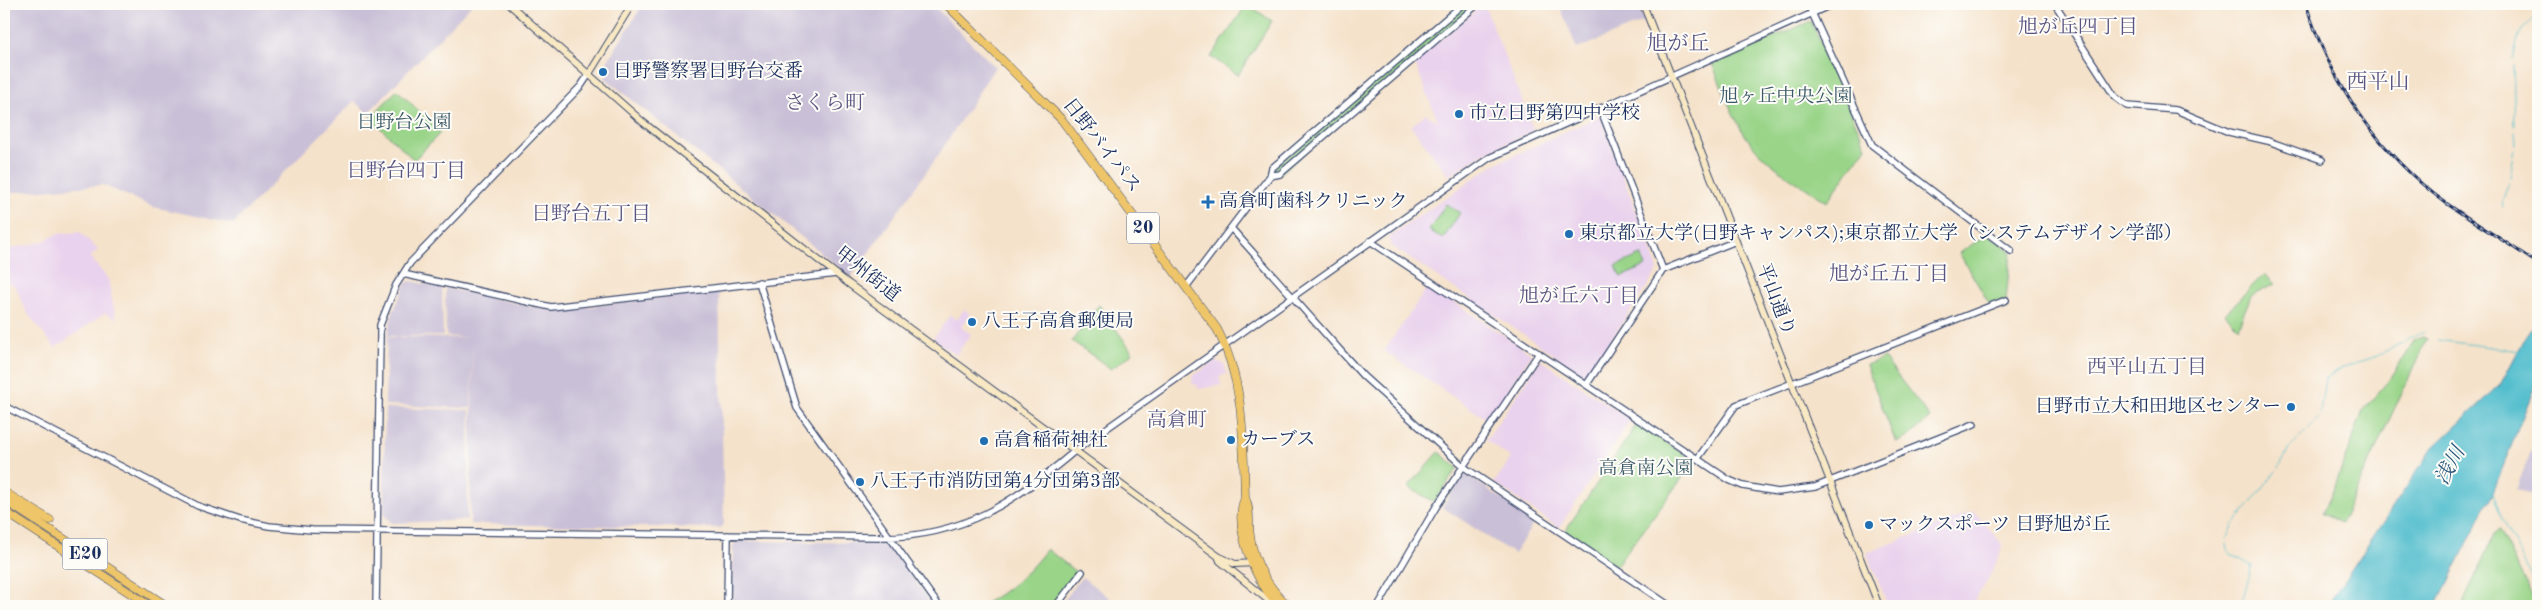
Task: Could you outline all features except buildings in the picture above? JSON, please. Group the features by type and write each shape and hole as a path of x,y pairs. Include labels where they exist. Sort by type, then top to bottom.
{"highway":[{"name":"日野バイパス","path":"946,4 1062,120 1186,287 1225,344 1236,376 1242,416 1245,498 1242,504 1244,528 1263,587 1280,606"},
{"path":"4,492 50,520"},
{"name":"E20","path":"4,500 167,606"},
{"name":"E20","path":"4,512 150,606"},
{"path":"4,517 69,554"},
{"name":"20","path":"1254,563 1272,588 1289,606"}],"main road":[{"name":"甲州街道","path":"509,4 644,123 836,274 1218,556 1235,564 1254,563"},
{"path":"589,74 632,4"},
{"name":"平山通り","path":"1644,4 1879,606"},
{"name":"甲州街道","path":"1218,556 1220,561 1275,606"}],"street":[{"path":"1186,287 1270,176 1272,168 1463,4"},
{"path":"1270,176 1280,174 1478,4"},
{"path":"1808,4 1872,146 2011,250"},
{"path":"4,406 180,498 214,512 269,526 312,530 888,537 936,532 988,514 1017,497 1076,450 1489,158 1834,4"},
{"path":"2055,4 2115,97 2122,104 2176,110 2229,132 2268,142 2322,160"},
{"path":"376,606 377,393 380,325 402,274 419,253 581,86 589,74"},
{"path":"1600,108 1663,270"},
{"path":"1231,228 1363,376 1464,467 1670,606"},
{"path":"1370,241 1729,480 1778,492 1798,490 1830,481 1974,424"},
{"path":"1587,384 1663,270 1736,241"},
{"path":"402,274 551,307 836,274"},
{"path":"759,282 797,408 938,606"},
{"path":"1698,458 1736,405 2006,300"},
{"path":"1378,606 1436,507 1539,353"},
{"path":"727,606 728,535"},
{"path":"1056,606 1082,572"}],"shaded area":[{"path":"4,4 472,4 368,113 354,101 233,224 153,207 103,185 4,193"},
{"path":"643,4 932,4 995,67 937,157 851,277 605,78 609,72 604,67"},
{"path":"1484,4 1534,131 1480,155 1449,176 1411,126 1425,114 1438,121 1414,61"},
{"path":"1559,4 1638,4 1645,21 1577,49"},
{"path":"1600,116 1658,270 1586,376 1390,245 1389,237 1493,165"},
{"path":"80,232 98,250 90,257 108,279 116,319 105,313 55,348 28,314 15,286 5,281 4,250 42,242 57,234"},
{"path":"411,281 442,288 443,336 387,336 393,312 406,283"},
{"path":"1429,285 1531,354 1488,420 1384,351"},
{"path":"445,288 553,311 719,291 724,524 721,528 470,524 473,338 471,408 385,405 387,337 468,338 446,336"},
{"path":"964,309 970,314 961,327 971,334 956,355 933,339 950,315 957,320"},
{"path":"1541,360 1630,420 1559,528 1494,483 1511,458 1486,440"},
{"path":"1215,361 1224,364 1227,374 1219,376 1221,385 1198,389 1197,384 1192,385 1193,376"},
{"path":"385,408 470,410 467,520 392,523 384,515"},
{"path":"2538,433 2538,495 2516,490"},
{"path":"1467,475 1535,521 1514,554 1442,507 1462,477"},
{"path":"1974,511 2002,544 2000,555 1986,583 1971,606 1888,606 1867,553"},
{"path":"738,541 888,543 933,606 732,606 733,545"},
{"path":"1082,577 1120,606 1060,606"}],"green space":[{"path":"1247,4 1272,21 1238,75 1211,57"},
{"path":"1463,4 1478,4 1280,174 1270,176 1272,168"},
{"name":"旭ヶ丘中央公園","path":"1811,21 1866,147 1827,202 1779,170 1754,147 1735,118 1712,64"},
{"name":"日野台公園","path":"397,90 441,132 414,160 370,118"},
{"path":"1446,204 1460,213 1443,239 1429,230"},
{"path":"1988,234 2011,251 2006,300 1990,305 1959,253"},
{"path":"1641,255 1646,266 1621,277 1616,266"},
{"path":"2264,274 2275,284 2251,296 2238,327 2225,314"},
{"path":"1099,305 1133,353 1111,369 1072,341"},
{"path":"2423,337 2427,339 2341,523 2322,514 2335,486 2363,410 2389,380 2414,341"},
{"path":"1884,358 1930,418 1908,437 1896,443 1866,365"},
{"name":"高倉南公園","path":"1637,424 1695,461 1616,566 1565,531"},
{"path":"1439,452 1458,468 1434,502 1408,487"},
{"path":"2499,530 2537,606 2462,606 2494,534"},
{"path":"1047,549 1076,572 1050,606 980,606 1000,595 1017,581"}],"water":[{"name":"浅川","path":"2538,314 2538,378 2493,492 2436,606 2327,606 2431,450 2500,385"}],"waterway":[{"path":"2513,59 2520,34 2527,24 2538,15"},
{"path":"2513,65 2515,126"},
{"path":"2515,132 2516,144"},
{"path":"2510,177 2515,148"},
{"path":"2503,207 2502,202 2509,182"},
{"path":"2320,413 2325,379 2343,367 2368,360 2424,332"},
{"path":"2437,340 2520,351"},
{"path":"2279,468 2290,447 2319,418"},
{"path":"2236,522 2276,471"},
{"path":"2493,492 2503,522 2538,589"},
{"path":"2227,539 2234,524"},
{"path":"2227,544 2229,553 2252,566 2241,606"}],"railway":[{"path":"2306,4 2316,33 2343,89 2379,140 2422,184 2446,203 2538,264"}],"place":[{"name":"日野警察署日野台交番","path":"603,72"},
{"name":"市立日野第四中学校","path":"1459,114"},
{"name":"高倉町歯科クリニック","path":"1208,202"},
{"name":"東京都立大学(日野キャンパス);東京都立大学（システムデザイン学部）","path":"1569,234"},
{"name":"八王子高倉郵便局","path":"972,322"},
{"name":"日野市立大和田地区センター","path":"2291,407"},
{"name":"カーブス","path":"1231,440"},
{"name":"高倉稲荷神社","path":"984,441"},
{"name":"八王子市消防団第4分団第3部","path":"860,482"},
{"name":"マックスポーツ 日野旭が丘","path":"1869,525"}],"district":[{"name":"旭が丘四丁目","path":"2078,28"},
{"name":"旭が丘","path":"1678,44"},
{"name":"西平山","path":"2378,82"},
{"name":"さくら町","path":"825,104"},
{"name":"日野台四丁目","path":"406,172"},
{"name":"日野台五丁目","path":"591,215"},
{"name":"旭が丘五丁目","path":"1889,275"},
{"name":"旭が丘六丁目","path":"1579,297"},
{"name":"西平山五丁目","path":"2147,368"},
{"name":"高倉町","path":"1177,421"}]}
